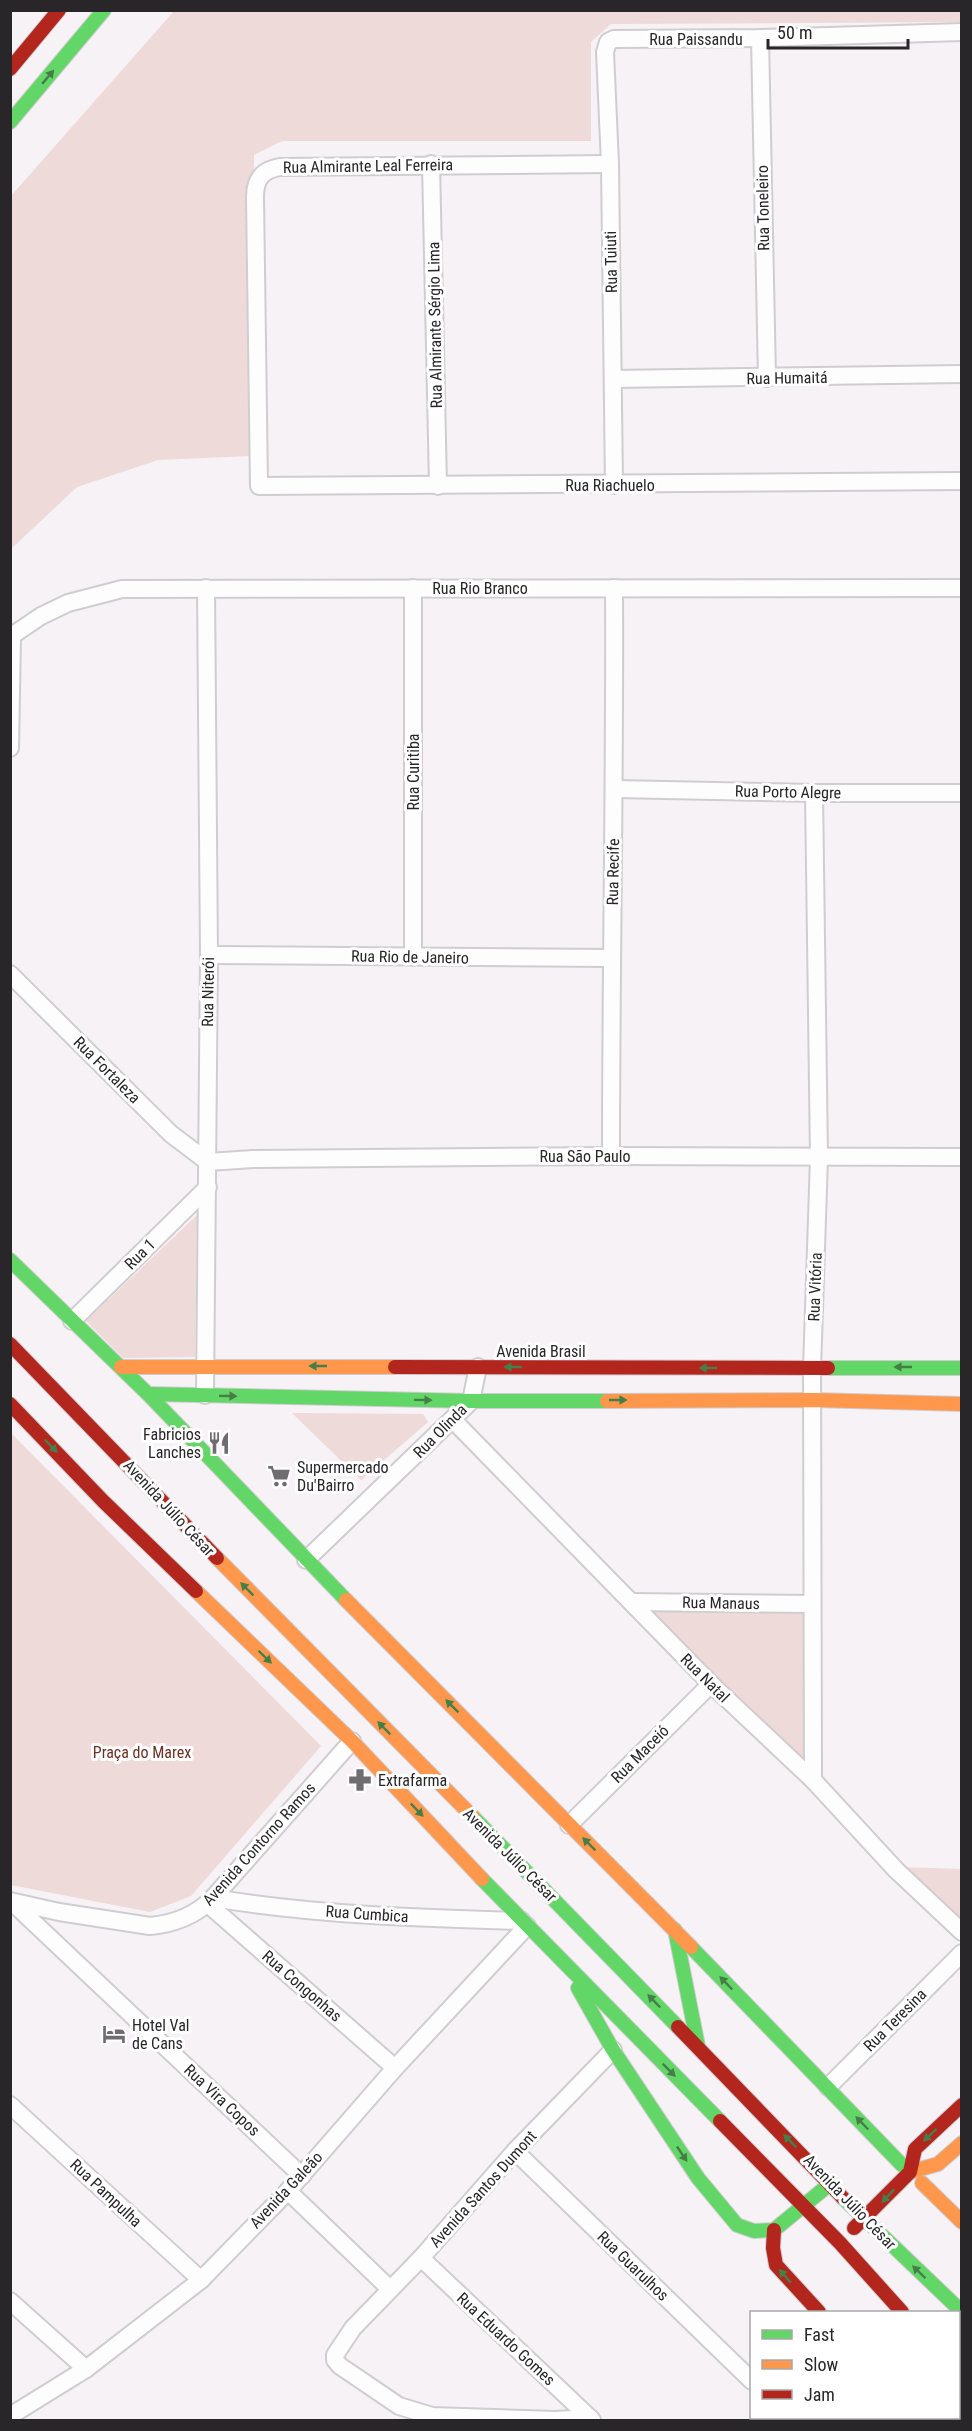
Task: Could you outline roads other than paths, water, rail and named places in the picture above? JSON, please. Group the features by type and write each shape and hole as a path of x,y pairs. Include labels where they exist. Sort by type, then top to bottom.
{"main road":[{"path":"10,69 59,10"},
{"path":"10,122 104,10"},
{"path":"10,1260 148,1394 306,1560 962,2222"},
{"name":"Avenida Júlio César","path":"10,1344 123,1459 181,1523 698,2046 863,2218 962,2312"},
{"name":"Avenida Brasil","path":"121,1367 962,1368"},
{"path":"148,1394 471,1401 814,1400 962,1404"},
{"path":"10,1404 103,1501 352,1742 525,1923 840,2243 900,2311"},
{"path":"675,1930 698,2046"},
{"path":"564,1962 613,2050 698,2178 737,2225 754,2231 774,2230 831,2183"},
{"path":"911,2173 915,2149 962,2105"},
{"path":"840,2243 911,2173 938,2164 962,2143"},
{"path":"774,2230 773,2248 776,2265 817,2311"}],"street":[{"name":"Rua Paissandu","path":"610,40 962,32"},
{"name":"Rua Toneleiro","path":"760,38 767,378"},
{"name":"Rua Tuiuti","path":"610,40 605,49 614,485"},
{"name":"Rua Almirante Sérgio Lima","path":"431,164 438,486"},
{"name":"Rua Almirante Leal Ferreira","path":"259,486 255,248 255,188 258,178 266,171 280,167 609,164"},
{"name":"Rua Humaitá","path":"613,379 962,374"},
{"name":"Rua Riachuelo","path":"259,486 962,481"},
{"name":"Rua Niterói","path":"205,1395 209,955 206,588"},
{"name":"Rua Curitiba","path":"413,588 413,957"},
{"name":"Rua Recife","path":"611,1156 611,958 615,789 614,588"},
{"name":"Rua Rio Branco","path":"11,637 41,616 68,603 122,589 962,588"},
{"path":"10,748 11,637"},
{"name":"Rua Porto Alegre","path":"615,789 962,793"},
{"name":"Rua Vitória","path":"813,1780 814,1400 812,1369 819,1158 814,793"},
{"name":"Rua Rio de Janeiro","path":"209,955 611,958"},
{"name":"Rua Fortaleza","path":"10,974 171,1134 208,1162"},
{"name":"Rua São Paulo","path":"208,1162 253,1159 611,1156 962,1157"},
{"name":"Rua 1","path":"72,1321 208,1187"},
{"name":"Rua Olinda","path":"306,1560 471,1401 478,1367"},
{"name":"Rua Natal","path":"453,1420 711,1684 813,1780 896,1870 962,1932"},
{"name":"Rua Manaus","path":"631,1602 812,1604"},
{"name":"Rua Maceió","path":"569,1824 711,1684"},
{"name":"Avenida Contorno Ramos","path":"11,1901 59,1912 150,1926 161,1926 184,1918 210,1901 352,1742"},
{"name":"Rua Vira Copos","path":"11,1901 302,2176"},
{"name":"Rua Cumbica","path":"210,1901 389,1916 525,1923"},
{"name":"Rua Congonhas","path":"210,1901 395,2068"},
{"name":"Avenida Galeão","path":"10,2416 86,2369 201,2280 302,2176 525,1923"},
{"name":"Rua Teresina","path":"828,2087 962,1953"},
{"name":"Avenida Santos Dumont","path":"591,2419 432,2416 399,2406 351,2374 335,2360 337,2349 353,2328 421,2258 515,2151 613,2050"},
{"name":"Rua Pampulha","path":"10,2105 201,2280"},
{"name":"Rua Guarulhos","path":"515,2151 750,2379"},
{"path":"288,2191 390,2289"},
{"name":"Rua Eduardo Gomes","path":"421,2258 591,2419"},
{"path":"10,2301 86,2369"}],"place":[{"name":"Fabricios Lanches","path":"219,1443"},
{"name":"Supermercado Du'Bairro","path":"279,1476"},
{"name":"Extrafarma","path":"360,1780"},
{"name":"Hotel Val de Cans","path":"114,2034"}],"park label":[{"name":"Praça do Marex","path":"142,1752"}]}
